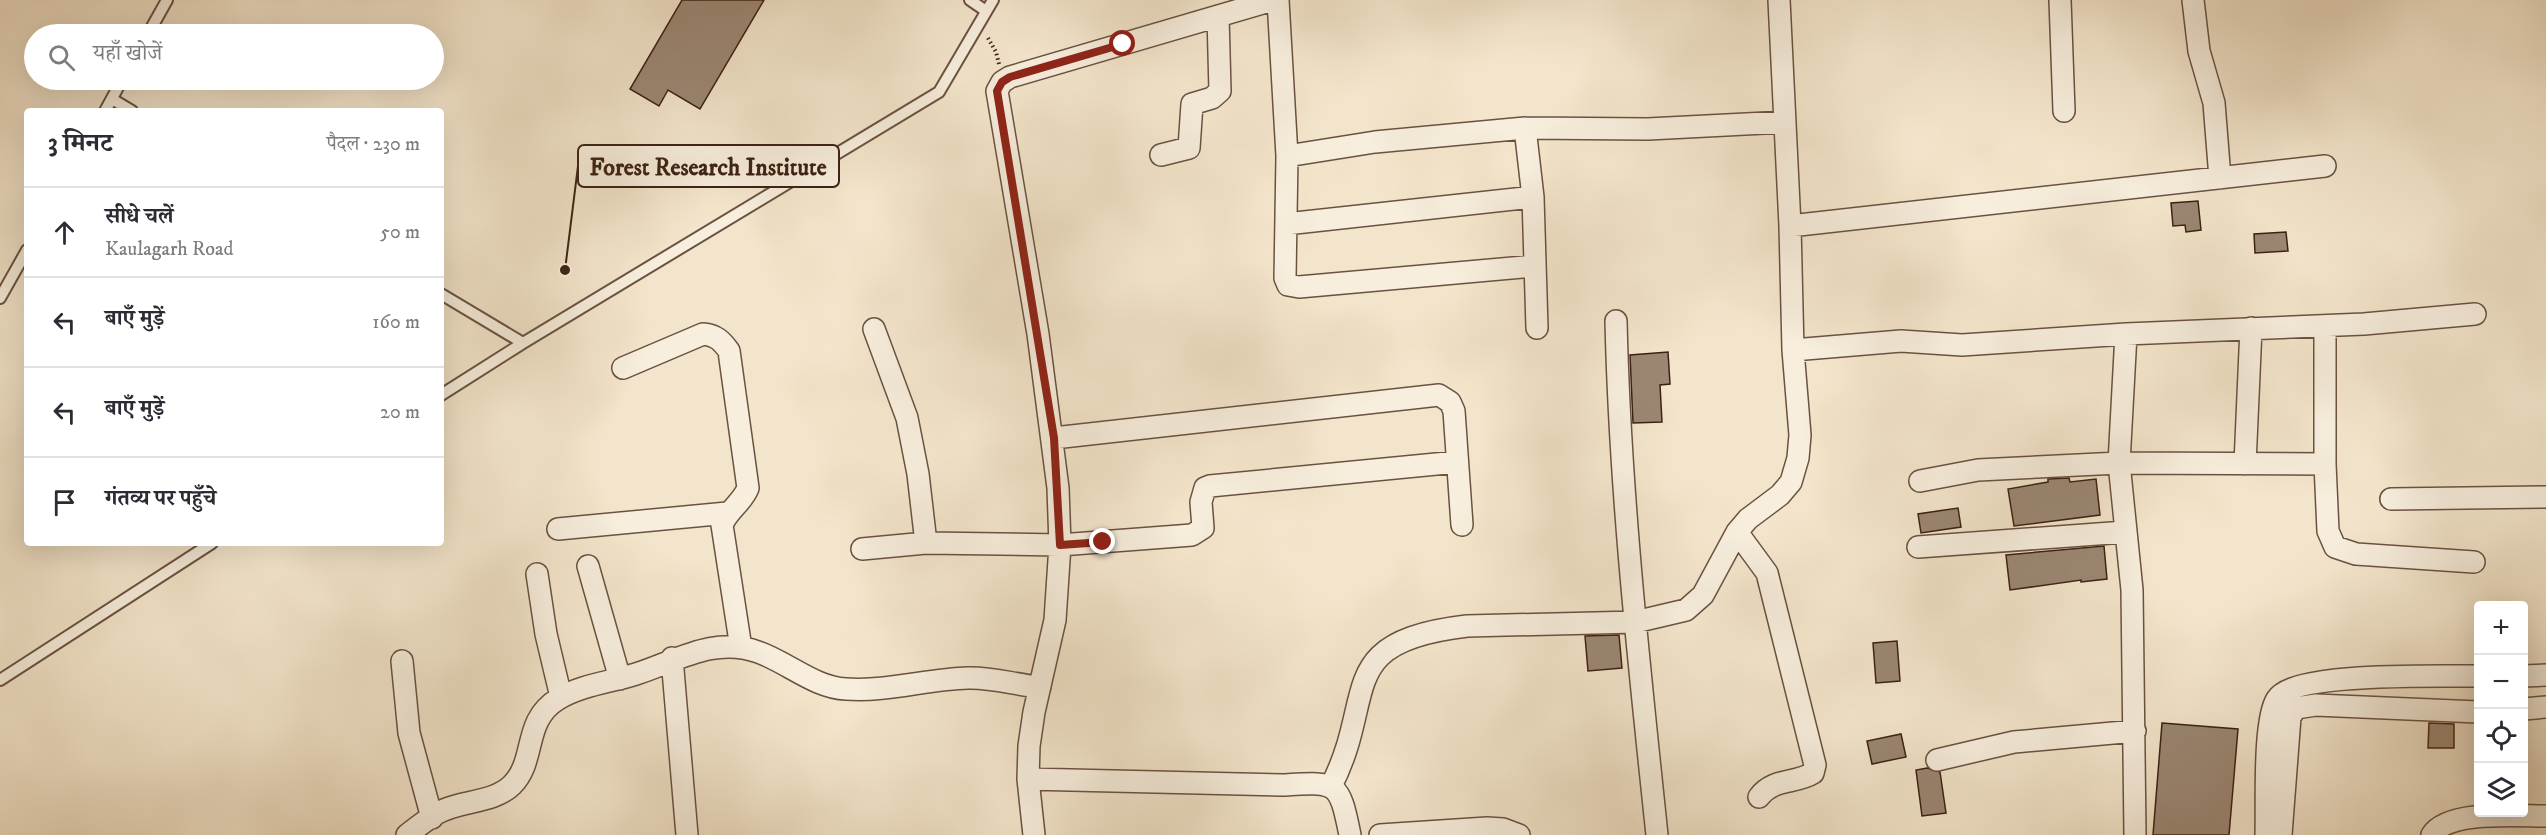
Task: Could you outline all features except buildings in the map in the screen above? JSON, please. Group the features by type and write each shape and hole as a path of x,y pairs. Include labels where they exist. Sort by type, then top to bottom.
{"street":[{"path":"1034,835 1028,779 1029,746 1055,620 1060,545 1054,438 996,100 997,91 1002,82 1010,77 1276,0 1287,156 1285,278 1288,285 1534,266"},
{"path":"1331,786 1348,747 1364,675 1373,662 1398,642 1440,629 1467,626 1635,622 1686,610 1696,603 1711,582 1737,532 1748,519 1780,495 1791,482 1798,458 1800,435 1793,350 1790,226 1779,0"},
{"path":"2060,0 2064,111"},
{"path":"2193,0 2199,51 2214,103 2220,178"},
{"path":"1161,155 1189,148 1192,104 1212,98 1220,91 1218,16"},
{"path":"1287,156 1375,142 1526,128 1648,129 1784,122"},
{"path":"1526,128 1533,197 1537,328"},
{"path":"1790,226 2325,166"},
{"path":"1286,224 1533,197"},
{"path":"1793,350 1901,341 1962,345 2126,334 2325,326 2475,314"},
{"path":"1616,321 1618,418 1635,622 1657,835"},
{"path":"2325,326 2325,464 2328,531 2335,547 2356,554 2474,562"},
{"path":"2245,464 2252,328"},
{"path":"874,329 907,418 918,474 926,543"},
{"path":"623,368 703,334 712,335 720,340 729,351 748,488 745,496 727,513 722,525 741,648"},
{"path":"2126,334 2119,464 2132,590 2135,835"},
{"path":"1054,438 1430,395 1445,399 1454,411 1462,525"},
{"path":"862,549 926,543 1060,545 1199,532 1203,528 1202,494 1205,488 1210,486 1457,462"},
{"path":"1920,481 1978,470 2119,464 2325,464"},
{"path":"2391,499 2546,497"},
{"path":"558,529 727,513"},
{"path":"1737,532 1767,573 1815,765 1813,773 1806,777 1772,785 1759,797"},
{"path":"1917,547 2126,532"},
{"path":"588,566 620,679"},
{"path":"537,574 546,634 561,698"},
{"path":"406,835 437,814 496,794 512,785 522,770 533,728 540,714 561,698 638,674 672,658 711,648 741,648 758,652 826,685 842,689 890,689 968,678 1040,687"},
{"path":"672,658 687,835"},
{"path":"402,662 409,733 432,818"},
{"path":"2528,676 2546,675"},
{"path":"2266,835 2272,710 2278,697 2300,685 2336,679 2474,676"},
{"path":"2281,835 2290,717 2296,708 2316,705 2474,712"},
{"path":"2528,709 2546,707"},
{"path":"1937,760 2014,742 2135,731"},
{"path":"1028,779 1283,785 1322,783 1331,786 1344,804 1350,835"},
{"path":"2432,835 2445,822 2464,818 2546,816"},
{"path":"1380,835 1487,828 1503,829 1519,835"}],"lane":[{"path":"154,24 167,0"},
{"path":"970,0 986,12"},
{"path":"444,393 939,92 993,0"},
{"path":"106,108 116,90"},
{"path":"111,99 127,108"},
{"path":"0,298 24,255"},
{"path":"444,296 523,343"},
{"path":"0,680 207,546"}],"path":[{"path":"979,24 996,52 1002,82"}],"place":[{"name":"Forest Research Institute","path":"565,270"}],"route":[{"path":"1103,542 1060,545 1054,438 1038,334 996,100 997,91 1002,82 1010,77 1123,44"}]}
